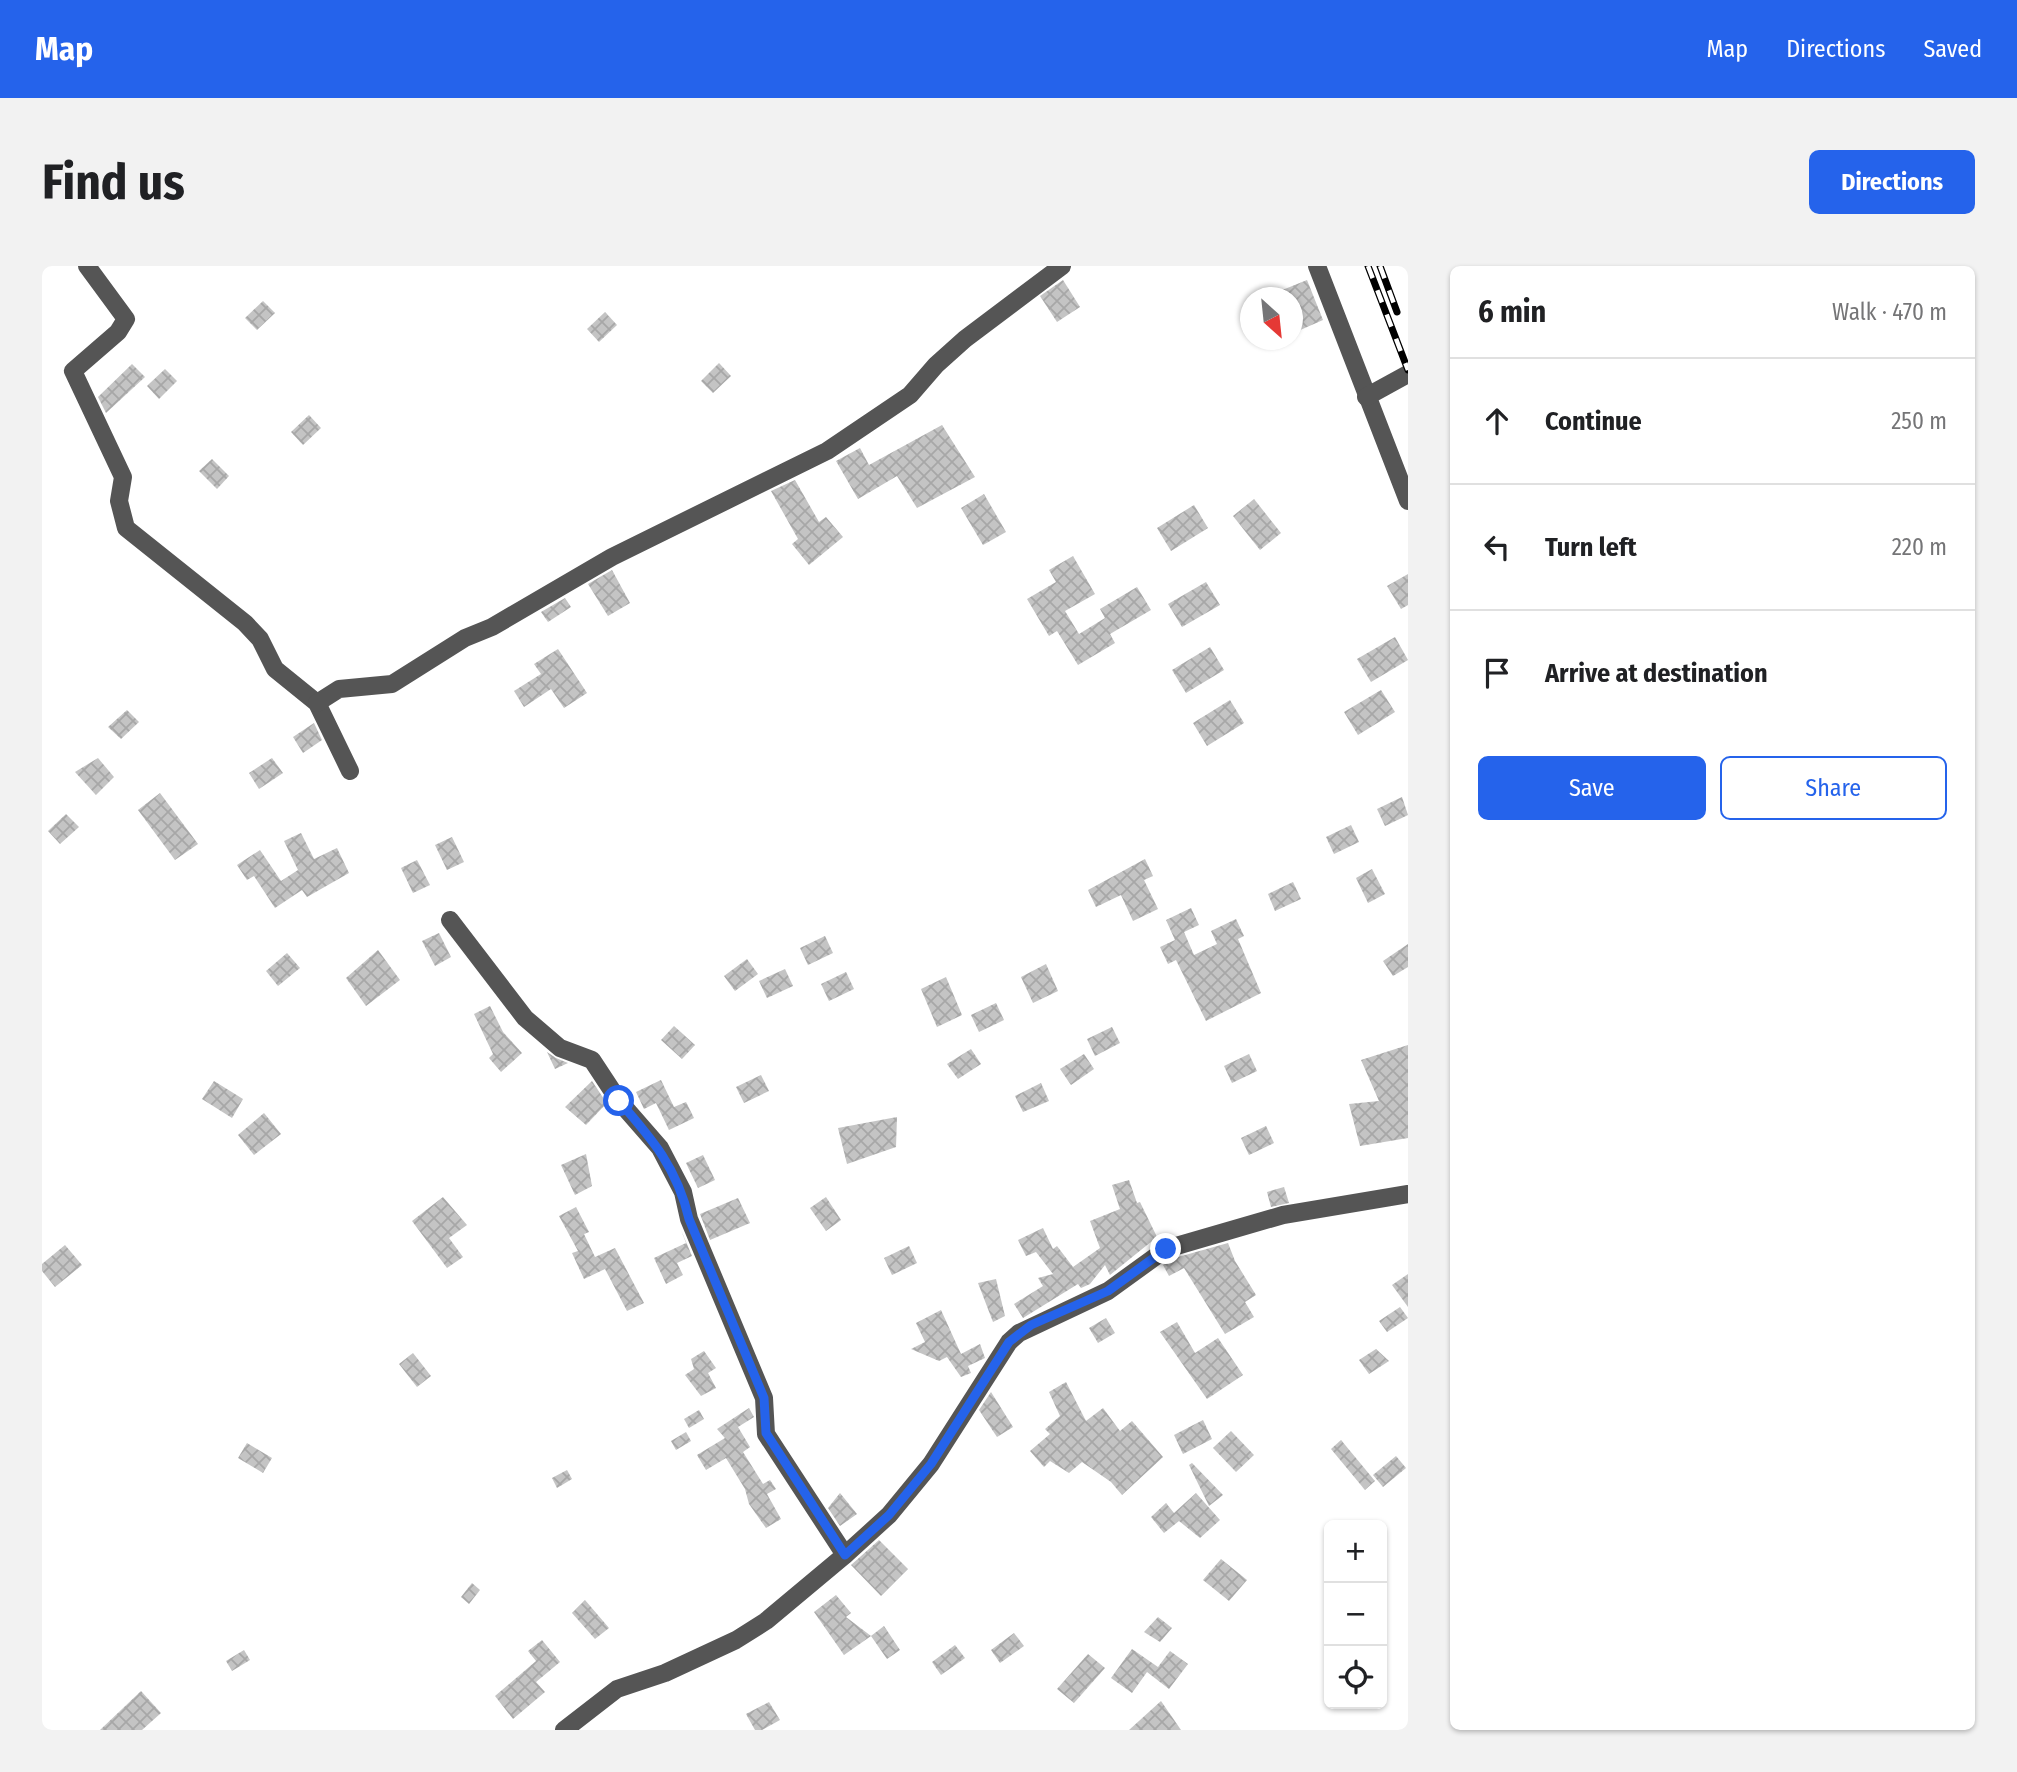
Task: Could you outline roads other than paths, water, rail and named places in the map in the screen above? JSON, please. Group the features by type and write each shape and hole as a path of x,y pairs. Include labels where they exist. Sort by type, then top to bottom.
{"street":[{"path":"87,266 126,318 118,332 73,371 123,477 119,501 127,528 245,623 260,639 275,669 317,702 351,771"},
{"path":"317,702 339,689 391,684 466,638 492,627 612,557 827,451 910,395 936,365 965,338 1062,266"},
{"path":"1317,266 1408,501"},
{"path":"1366,397 1408,374"},
{"path":"450,920 525,1018 560,1048 592,1060 619,1101 660,1148 683,1192 689,1219 764,1398 766,1433 845,1555"},
{"path":"564,1730 617,1689 665,1673 736,1640 766,1621 845,1555 889,1515 931,1464 1009,1342 1019,1333 1108,1291 1166,1249 1283,1215 1408,1194"}],"railway":[{"path":"1368,266 1408,370"},
{"path":"1380,266 1397,312"}]}
